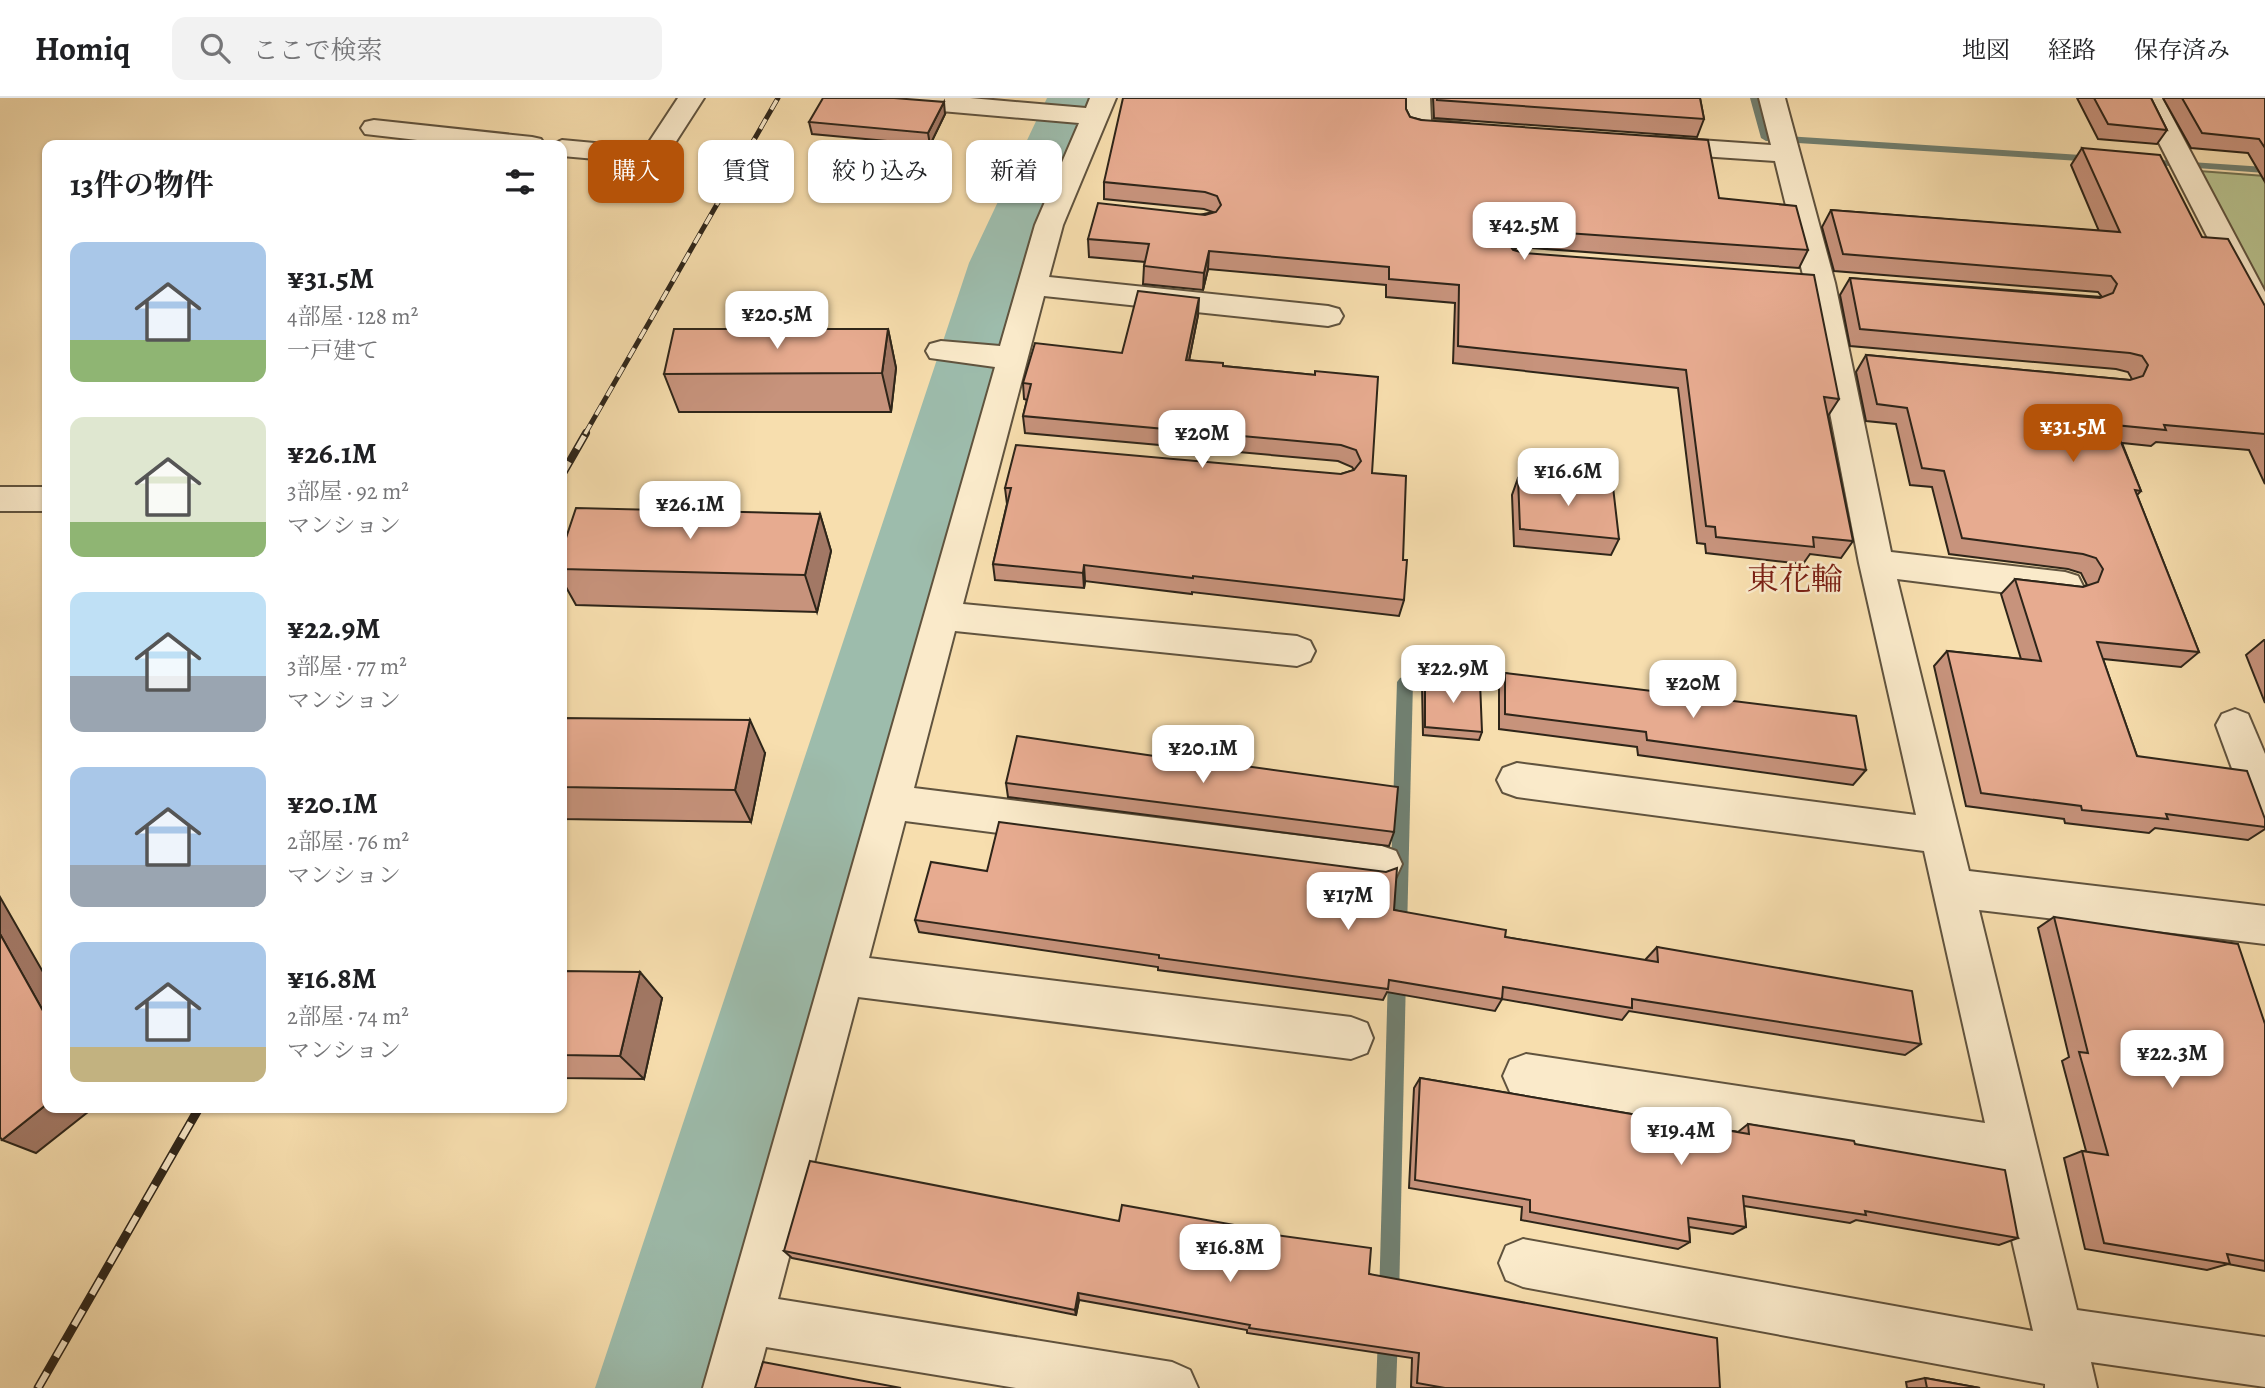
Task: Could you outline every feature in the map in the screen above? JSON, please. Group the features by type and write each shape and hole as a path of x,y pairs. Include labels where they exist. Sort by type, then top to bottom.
{"street":[{"path":"567,148 641,155 659,148 691,98"},
{"path":"729,1388 942,616 1003,445 1011,358 1052,217 1095,111 1057,114 884,98"},
{"path":"1417,98 1418,127 1486,132"},
{"path":"1772,98 1820,282 1851,358 1876,564 2065,1361"},
{"path":"2149,98 2262,309"},
{"path":"375,127 488,140"},
{"path":"1636,143 1784,147"},
{"path":"1033,285 1328,316"},
{"path":"940,352 1011,358"},
{"path":"0,499 42,497"},
{"path":"1876,564 2067,586"},
{"path":"942,616 1297,651"},
{"path":"2235,725 2265,808"},
{"path":"1517,780 1941,836"},
{"path":"891,802 1382,864"},
{"path":"1953,888 2265,925"},
{"path":"843,975 1351,1038"},
{"path":"1526,1076 2016,1152"},
{"path":"1523,1263 2065,1361 2265,1362"},
{"path":"749,1319 1172,1388"}],"green space":[{"path":"2199,171 2265,176 2265,293"}],"building":[{"path":"823,98 894,98 944,102 928,133 809,122"},
{"path":"1123,98 1406,98 1406,109 1410,117 1421,120 1708,140 1719,198 1796,206 1808,250 1524,230 1512,234 1508,243 1513,250 1524,253 1814,275 1839,399 1824,397 1853,541 1813,537 1814,547 1716,537 1715,527 1706,526 1686,370 1458,346 1459,285 1389,279 1389,267 1209,251 1204,273 1144,266 1149,244 1088,239 1098,203 1205,215 1216,212 1221,205 1217,196 1205,192 1104,182"},
{"path":"1700,98 1704,119 1437,100"},
{"path":"2094,98 2151,98 2167,130 2108,124"},
{"path":"2182,98 2265,98 2265,148 2259,139 2202,133"},
{"path":"2082,148 2160,155 2202,237 2228,239 2265,306 2265,434 2164,425 2166,430 2114,425 2141,491 2135,490 2199,652 2097,642 2137,756 2247,771 2265,819 2265,827 2166,814 2168,819 2082,810 2081,806 1981,793 1947,651 2041,661 2015,579 2083,587 2098,582 2103,569 2096,558 2083,554 1962,538 1944,471 1922,468 1907,408 1877,404 1866,355 2130,380 2143,376 2148,365 2142,356 2130,353 1860,329 1850,278 2100,298 2113,293 2117,284 2111,276 1843,254 1831,210 2120,232"},
{"path":"1138,291 1199,298 1186,360 1315,375 1315,371 1378,377 1372,473 1406,476 1403,560 1407,560 1404,600 1084,565 1083,573 993,564 1011,488 1005,488 1016,445 1341,474 1354,470 1361,461 1356,450 1341,445 1023,416 1031,384 1023,383 1035,343 1122,353"},
{"path":"674,329 888,329 882,373 664,374"},
{"path":"1518,478 1613,487 1619,539 1520,529"},
{"path":"576,508 820,514 805,575 567,569 567,535"},
{"path":"1505,673 1856,716 1866,770 1647,740 1646,732 1505,714"},
{"path":"1425,677 1480,682 1482,732 1425,727"},
{"path":"567,718 750,720 735,790 567,787"},
{"path":"1017,736 1216,765 1216,762 1398,787 1394,832 1006,783"},
{"path":"999,822 1386,872 1397,868 1394,910 1506,930 1505,937 1658,962 1657,947 1912,991 1921,1044 1632,999 1632,1008 1503,987 1502,999 1389,980 1388,989 1159,958 1159,955 915,920 931,862 987,871"},
{"path":"2054,917 2238,944 2265,1024 2265,1261 2227,1254 2230,1264 2104,1243 2082,1151 2108,1155 2079,1052 2088,1053"},
{"path":"0,934 42,1009 42,1108 2,1140"},
{"path":"567,971 640,972 620,1056 567,1055"},
{"path":"1420,1078 1749,1134 1748,1124 2005,1170 2018,1238 1865,1211 1866,1215 1743,1196 1746,1227 1688,1218 1690,1242 1530,1212 1530,1200 1415,1180"},
{"path":"810,1161 1119,1221 1122,1205 1246,1227 1246,1231 1371,1248 1369,1274 1717,1338 1720,1388 1445,1388 1417,1383 1419,1353 1249,1328 1250,1325 1078,1293 1075,1310 784,1251"},
{"path":"763,1362 901,1388 755,1388"},
{"path":"1925,1378 1980,1388 1927,1388"}],"waterway":[{"path":"658,1388 1005,263 1079,98"},
{"path":"1755,98 1766,138 2096,159"},
{"path":"2146,162 2265,170"},
{"path":"1398,931 1405,682"},
{"path":"1389,1299 1397,975"},
{"path":"1386,1388 1388,1335"}],"railway":[{"path":"585,434 778,98"},
{"path":"567,466 586,433"},
{"path":"38,1388 196,1113"}],"district":[{"name":"東花輪","path":"1795,579"}]}
